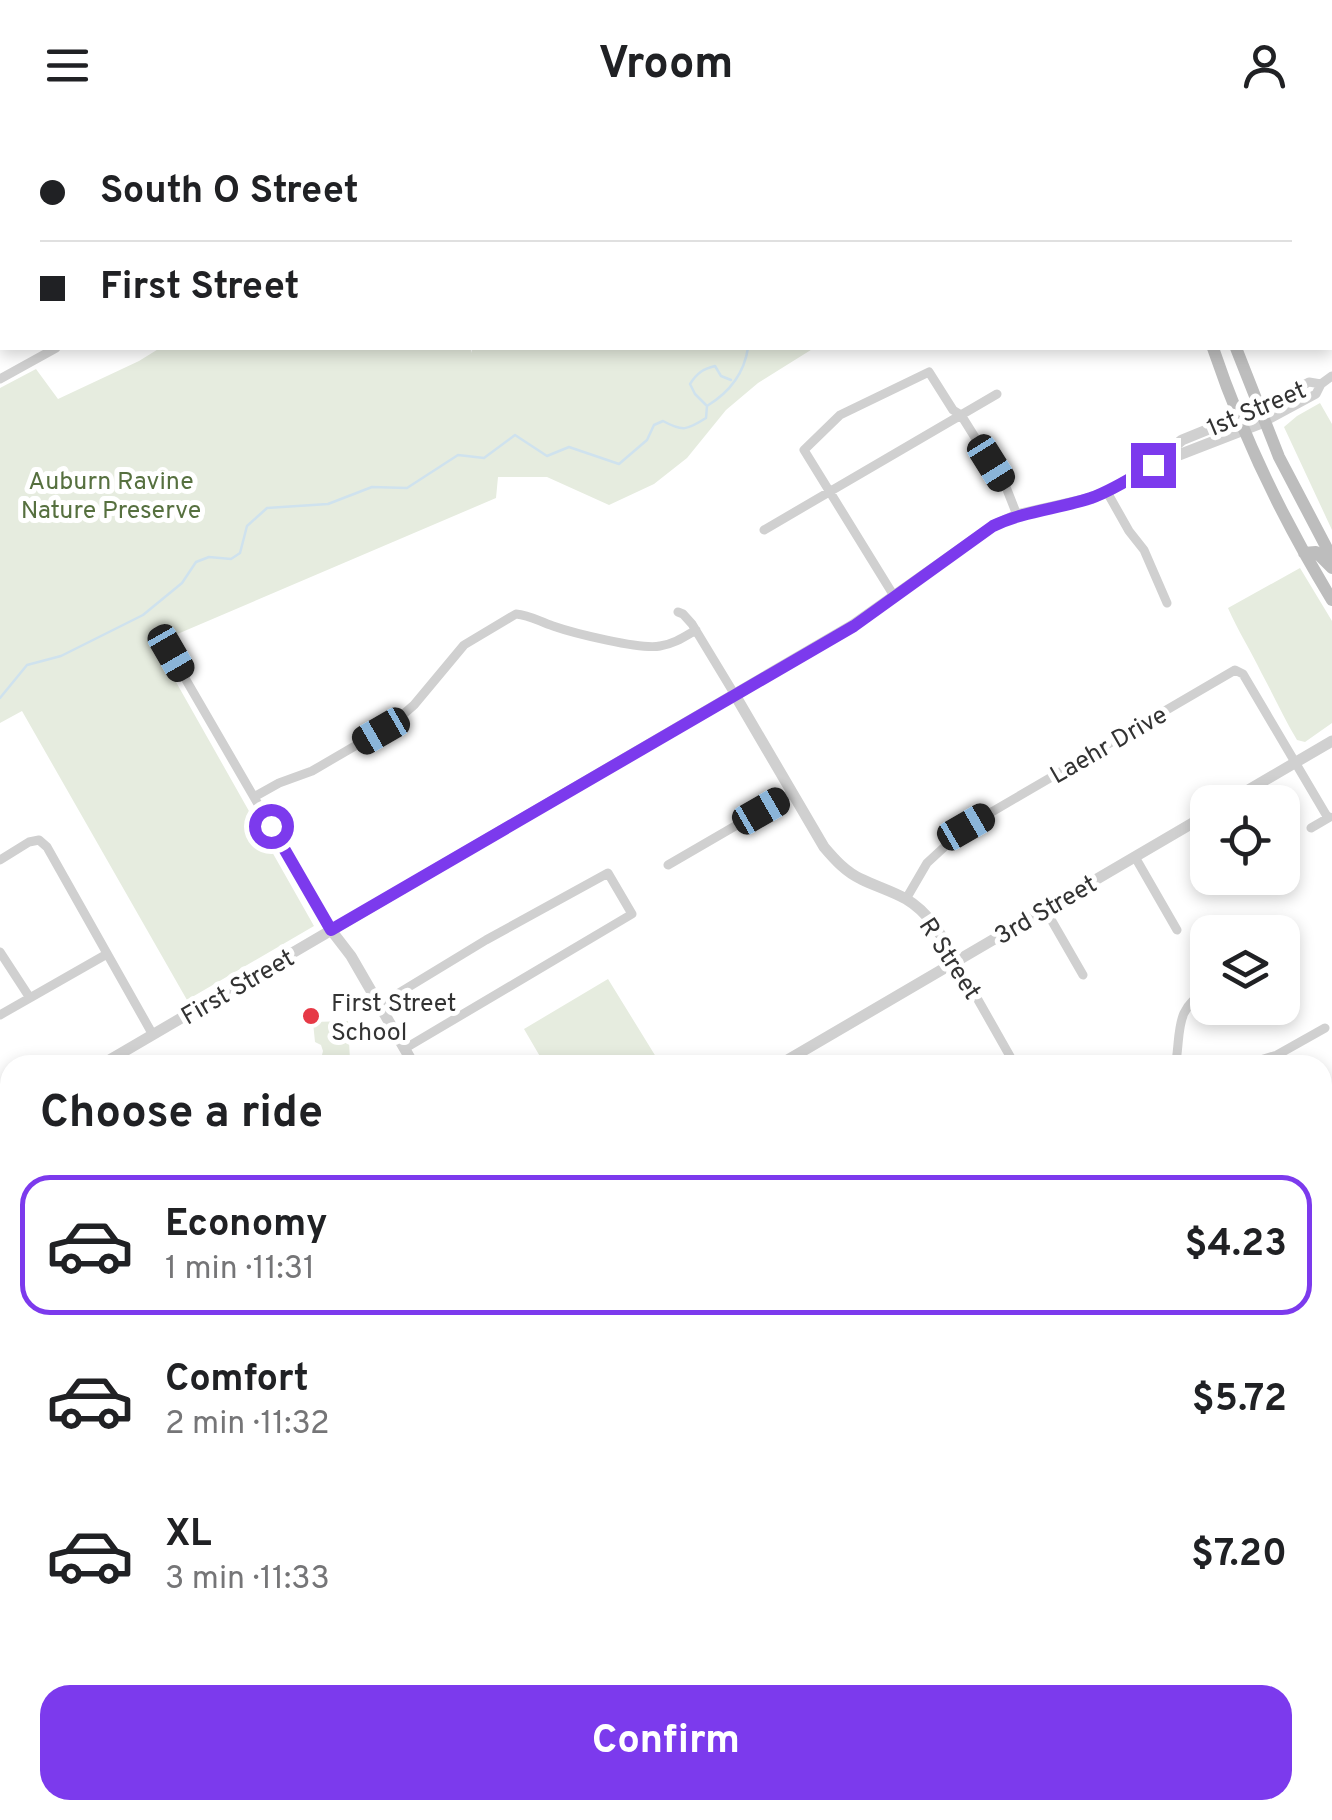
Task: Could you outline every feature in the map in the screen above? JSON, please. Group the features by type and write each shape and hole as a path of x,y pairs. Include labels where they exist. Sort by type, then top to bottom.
{"main road":[{"path":"1214,350 1240,423 1304,553 1332,600"},
{"path":"1237,350 1295,490 1332,558"},
{"path":"1304,553 1316,552 1332,568"}],"street":[{"path":"0,379 52,350"},
{"path":"894,596 804,450 840,415 929,372 953,410 962,415 1006,487 1018,515"},
{"name":"1st Street","path":"1153,465 1182,440 1316,394 1320,384 1332,376"},
{"path":"764,530 997,394"},
{"name":"First Street","path":"118,1055 854,626 976,536 1018,515 1107,492 1153,465"},
{"path":"1107,492 1128,531 1144,550 1167,603"},
{"name":"R Street","path":"678,612 696,630 818,838 839,864 857,878 906,899 933,922 1009,1055"},
{"path":"254,797 312,771 390,725 414,705 464,645 516,614 641,647 657,648 696,630"},
{"path":"160,635 408,1055"},
{"name":"Laehr Drive","path":"906,899 927,863 966,827 1235,670 1243,674 1295,763"},
{"path":"1257,785 1332,741"},
{"path":"1295,763 1330,816 1311,828"},
{"path":"668,865 792,793"},
{"name":"3rd Street","path":"796,1055 1190,824"},
{"path":"0,860 29,842 39,840 47,847 153,1035"},
{"path":"1134,857 1177,930"},
{"path":"379,1005 608,873 632,914 404,1049"},
{"path":"1045,909 1083,976"},
{"path":"0,952 30,998"},
{"path":"0,1015 106,954"},
{"path":"1177,1055 1184,1009 1190,1002"},
{"path":"1277,1055 1326,1028"}],"green space":[{"name":"Auburn Ravine Nature Preserve","path":"157,350 472,353 811,350 758,383 726,410 687,458 654,484 609,505 547,477 498,477 496,498 168,638 150,636 314,926 187,1000 22,711 0,723 0,388 36,369 58,399"},
{"path":"1320,403 1332,424 1332,530 1284,427"},
{"path":"1300,568 1332,621 1332,723 1305,742 1297,740 1292,732 1228,608"},
{"path":"608,979 655,1055 539,1055 524,1029"},
{"path":"348,1021 350,1055 322,1055 321,1045 315,1042 313,1022"}],"waterway":[{"path":"0,698 27,665 61,656 143,615 182,583 196,562 209,557 231,559 240,553 247,526 267,508 328,504 372,487 407,488 458,455 484,458 515,435 547,456 569,447 619,464 647,440 654,425 663,421 685,428 706,418 707,406 729,388 748,350"},
{"path":"706,405 690,384 698,374 715,366 721,376 731,380"}],"place":[{"name":"First Street School","path":"311,1016"}],"route":[{"path":"271,826 331,930 854,626 993,526 1018,515 1107,492 1153,465"}]}
